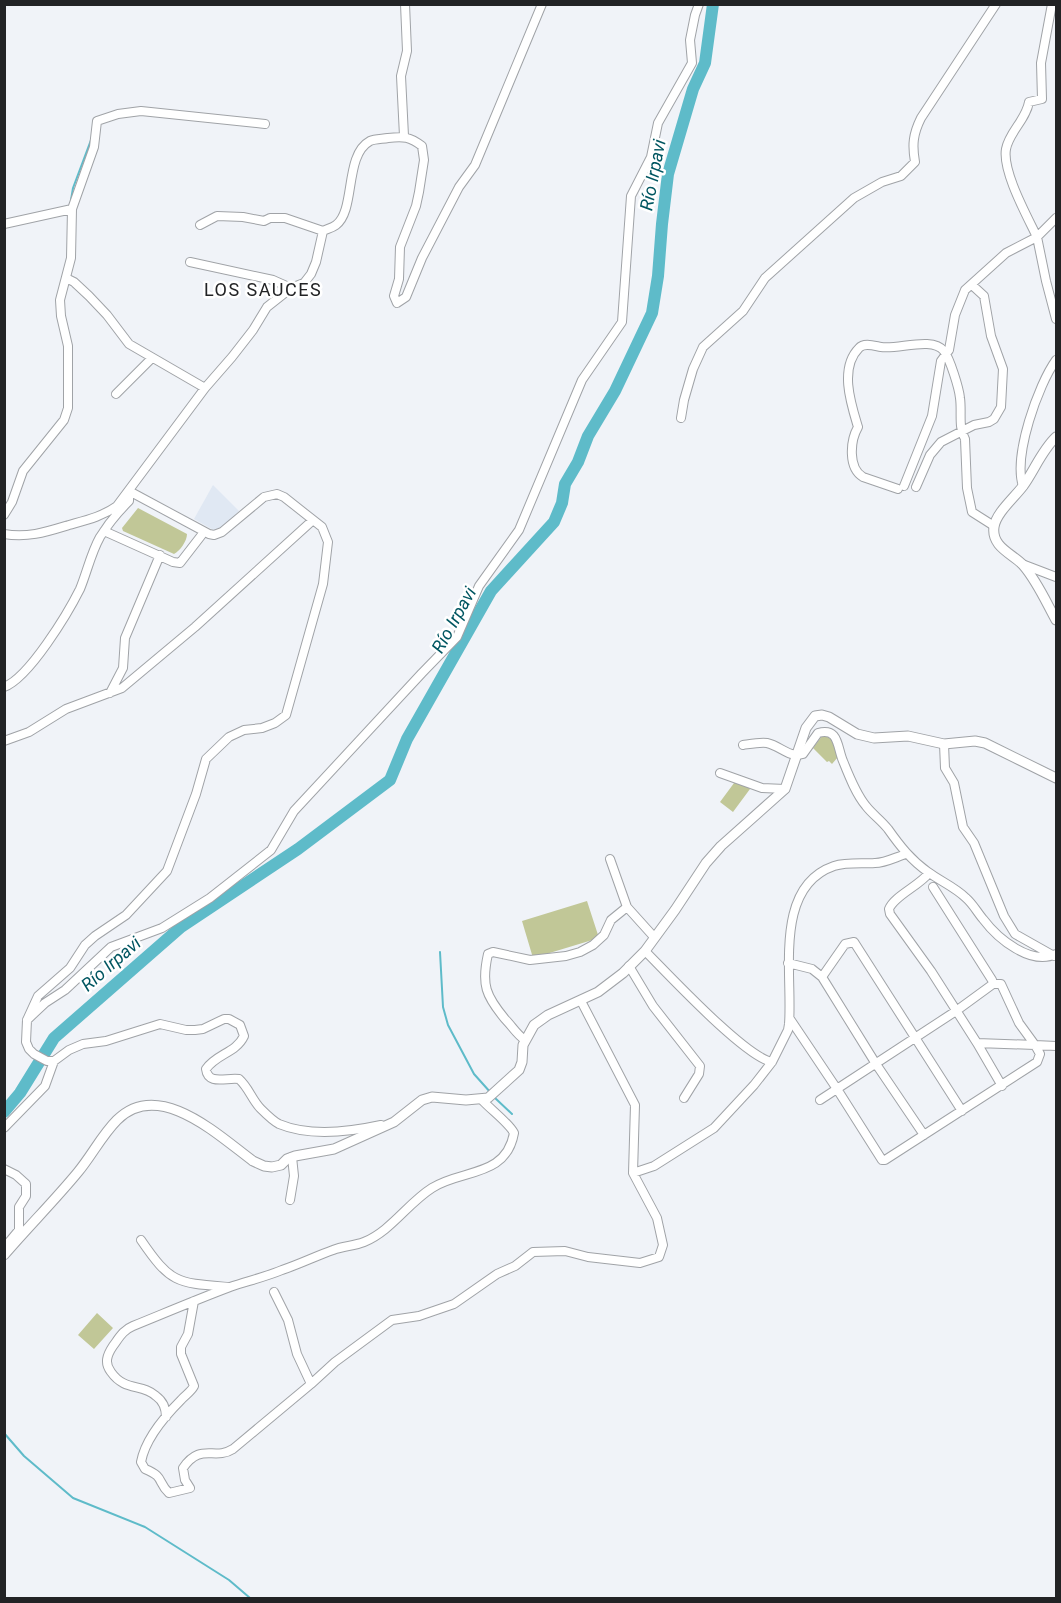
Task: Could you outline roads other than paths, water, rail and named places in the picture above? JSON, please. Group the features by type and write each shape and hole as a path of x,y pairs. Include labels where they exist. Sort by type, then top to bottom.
{"main road":[{"path":"1056,437 994,526 994,537 999,545 1022,564 1056,620"},
{"path":"4,1255 78,1172 117,1119 131,1110 148,1105 186,1113 254,1161 272,1167 281,1165 292,1157 334,1149 394,1122 422,1100 432,1097 485,1099 519,1070 525,1040 534,1025 548,1015 581,1001 612,983 645,951 720,846 785,789 806,728 815,716 830,717 857,734 874,738 920,737 944,744 975,741 986,743 1056,778"}],"street":[{"path":"404,136 401,76 407,51 405,4"},
{"path":"200,225 217,216 243,216 264,221 270,218 285,218 323,231 336,225 342,218 356,161 362,148 371,141 404,136 412,138 422,146 424,160 416,206 400,247 399,279 394,296 397,303 406,297 422,258 459,187 475,165 542,4"},
{"path":"27,1020 45,1003 65,990 111,948 162,928 210,898 271,850 294,811 457,637 479,586 519,530 582,380 622,322 631,196 651,157 658,123 692,63 690,40 694,15 699,4"},
{"path":"681,418 693,369 703,347 743,311 765,278 854,198 882,182 901,176 915,162 912,145 918,124 996,4"},
{"path":"1052,4 1041,63 1042,99 1029,102 1027,112 1006,149 1011,180 1037,237 1056,319"},
{"path":"4,514 12,502 23,471 64,420 68,408 68,346 60,300 71,258 72,209 94,147 97,121 118,114 141,111 265,124"},
{"path":"4,224 72,209"},
{"path":"994,526 972,512 967,488 965,439 961,432 960,398 946,355 944,351 932,344 886,348 865,345 860,347 851,363 848,391 858,427 852,437 855,467 859,475 863,477 901,487 932,416 941,361 946,355 950,350 955,315 962,296 1006,253 1037,237 1056,218"},
{"path":"4,534 31,536 98,518 117,506 205,388 253,330 267,307 291,288 304,283 311,274 323,231"},
{"path":"190,262 273,280 291,288"},
{"path":"66,278 74,282 107,315 129,345 205,388"},
{"path":"916,487 934,449 950,437 974,425 994,419 1001,407 1003,369 991,336 987,302 972,285"},
{"path":"116,394 152,358"},
{"path":"1023,486 1020,477 1022,453 1037,397 1056,360"},
{"path":"50,1061 34,1054 26,1042 27,1020 38,996 70,968 94,936 126,915 167,871 196,794 206,759 229,737 244,730 262,728 275,723 286,715 323,584 328,542 322,527 284,497 277,494 264,497 222,532 214,535 204,532 129,491"},
{"path":"4,687 17,680 29,668 71,605 104,531 129,501 129,491"},
{"path":"4,741 29,732 66,709 122,688 313,520"},
{"path":"104,531 180,563 204,532"},
{"path":"110,693 123,668 125,638 160,555"},
{"path":"1022,564 1056,578"},
{"path":"743,745 768,743 785,753 796,756 803,754 818,733 829,732 836,736 845,767 861,800 880,819 906,854 929,873 964,896 983,920 1015,947 1037,957 1055,955"},
{"path":"944,744 945,768 954,783 963,827 974,843 1004,916 1015,934 1055,955"},
{"path":"720,773 767,789 785,789"},
{"path":"633,1173 654,1166 686,1144 708,1134 754,1085 772,1062 788,1030 790,1019 788,963 793,915 800,897 812,879 819,873 837,865 878,863 906,854"},
{"path":"610,859 627,907 654,937"},
{"path":"929,873 916,886 894,900 889,909 890,914 931,971 1002,1086"},
{"path":"933,887 993,984"},
{"path":"525,1040 493,1005 487,993 484,981 488,954 493,952 530,960 580,952 593,945 604,935 611,920 627,907"},
{"path":"822,977 845,944 854,942 962,1111"},
{"path":"645,951 686,994 742,1044 764,1060 772,1062"},
{"path":"788,963 812,969 822,977 876,1064 924,1135"},
{"path":"629,966 659,1014 700,1066 699,1074 684,1098"},
{"path":"790,1019 837,1089 882,1160 1002,1086 1037,1062 1040,1054 1019,1023 1001,984 993,984 916,1038 876,1064 837,1089 820,1100"},
{"path":"194,1302 188,1334 181,1347 181,1354 194,1386 166,1417 146,1447 141,1462 145,1469 160,1478 165,1491 173,1493 190,1488 185,1480 183,1468 190,1459 197,1454 226,1454 335,1362 392,1320 419,1316 454,1304 533,1252 565,1251 588,1257 640,1263 659,1257 663,1245 657,1218 633,1173 635,1105 581,1001"},
{"path":"4,1128 45,1086 50,1061 69,1050 83,1044 106,1041 165,1024 195,1030 203,1029 224,1019 240,1025 244,1036 238,1046 213,1059 206,1069 206,1074 217,1080 239,1079 260,1108 279,1124 299,1131 321,1131 349,1130 394,1122"},
{"path":"977,1043 1056,1046"},
{"path":"166,1417 164,1405 156,1395 122,1384 108,1369 109,1353 127,1328 231,1287 282,1271 334,1250 364,1242 431,1188 444,1181 482,1171 493,1165 506,1152 514,1133 494,1114 485,1099"},
{"path":"290,1200 294,1176 292,1157"},
{"path":"4,1169 16,1175 26,1184 26,1196 19,1207 19,1230 4,1248"},
{"path":"141,1240 153,1257 174,1279 187,1283 231,1287"},
{"path":"274,1292 288,1320 297,1354 311,1384"}],"waterway":[{"name":"Río Irpavi","path":"4,1112 20,1093 54,1038 181,927 298,849 390,780 407,739 491,591 554,522 562,503 565,484 578,462 588,436 615,391 652,313 668,174 693,89 705,63 713,4"},
{"path":"71,200 73,188 91,140"},
{"path":"440,952 443,1007 448,1025 474,1074 491,1093"},
{"path":"495,1098 512,1114"},
{"path":"4,1433 24,1456 73,1498 145,1527 229,1580 250,1598"}],"district":[{"name":"LOS SAUCES","path":"263,290"}]}
